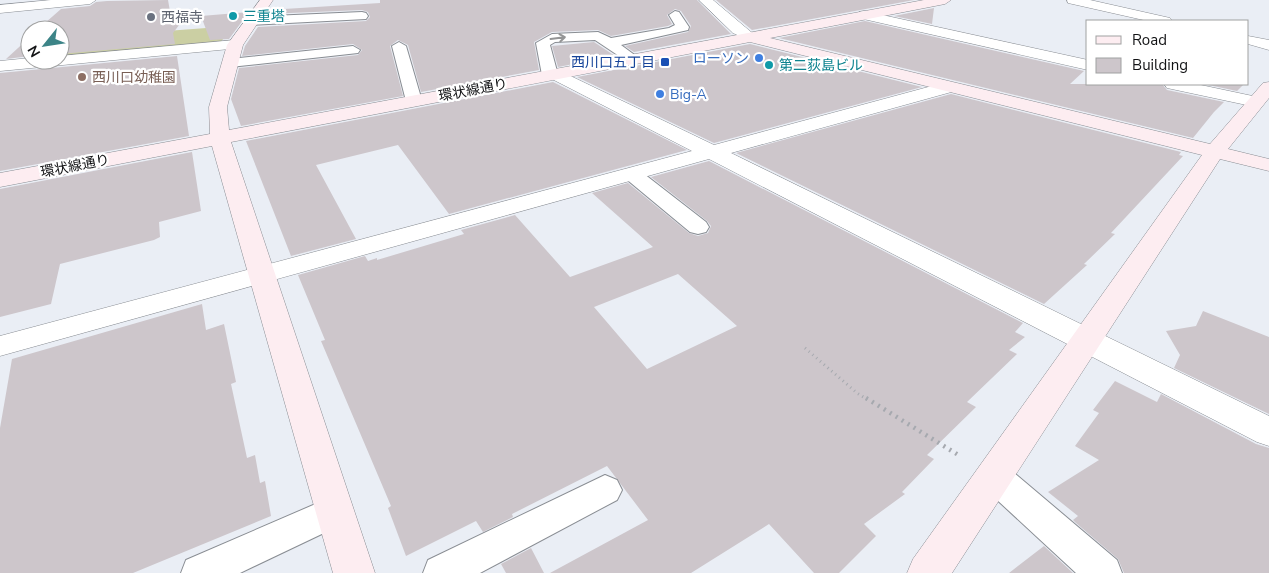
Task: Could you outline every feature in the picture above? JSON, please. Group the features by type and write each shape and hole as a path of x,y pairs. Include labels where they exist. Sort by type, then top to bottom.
{"street":[{"path":"0,9 85,0"},
{"path":"705,0 738,30 750,37 1269,165"},
{"name":"環状線通り","path":"0,180 945,0"},
{"path":"1073,0 1161,20"},
{"path":"259,11 232,54 218,107 220,139 354,573"},
{"path":"864,15 1086,65"},
{"path":"1249,40 1269,45"},
{"path":"0,66 232,54"},
{"path":"553,74 1269,432"},
{"path":"1181,85 1263,95"},
{"path":"0,346 949,87"},
{"path":"928,573 1214,152 1263,95"}],"lane":[{"path":"259,11 362,16"},
{"path":"608,43 672,32 683,27 675,15"},
{"path":"553,74 543,43 552,38 598,36 633,59"},
{"path":"399,46 414,101"},
{"path":"232,54 354,50"},
{"path":"632,174 698,227"},
{"path":"994,476 1103,573"},
{"path":"442,573 604,490"},
{"path":"200,573 334,511"}],"path":[{"path":"805,348 857,393 994,476"}],"green space":[{"path":"233,26 220,43 70,55 70,38"}],"building":[{"path":"168,0 171,17 186,16 173,33 175,44 70,53 70,20 48,20 61,9 90,6 96,2"},
{"path":"380,0 697,0 731,34 634,52 625,46 688,32 691,26 681,11 675,9 667,15 672,24 668,26 611,36 598,30 552,32 534,42 539,70 421,92 408,45 398,40 390,46 403,96 241,126 231,99 239,68 358,55 362,50 353,44 242,56 245,46 258,27 366,21 370,17 368,12 362,10 266,14 268,10 380,3"},
{"path":"716,0 914,0 752,30"},
{"path":"934,8 932,24 894,16"},
{"path":"249,12 229,39 210,40 201,16"},
{"path":"865,21 1084,71 1070,84 1163,85 1167,90 1224,102 1193,138 779,38"},
{"path":"594,42 615,56 558,67 552,46"},
{"path":"750,44 922,87 714,143 577,77"},
{"path":"20,46 20,57 6,59"},
{"path":"177,56 189,136 0,171 0,73 31,70 70,70 70,66"},
{"path":"553,82 687,150 449,214 398,145 316,165 356,239 291,256 246,141"},
{"path":"1209,85 1243,85 1237,91"},
{"path":"951,94 1181,152 1179,155 1183,156 1111,233 1115,234 1084,264 1087,265 1044,304 736,153"},
{"path":"192,152 201,211 159,222 160,237 154,240 60,264 51,304 0,317 0,189"},
{"path":"709,161 1023,323 1015,332 1025,337 1009,350 1017,354 967,402 976,407 927,455 934,459 902,492 905,494 864,524 876,536 839,573 814,573 769,524 691,573 550,573 648,520 607,466 512,514 513,517 483,532 476,521 406,556 388,508 391,506 321,341 325,340 298,275 365,256 368,261 377,258 377,260 464,234 461,230 515,215 570,277 653,247 592,193 628,183 689,233 698,236 708,233 711,226 707,221 651,177","holes":["678,274 737,326 647,369 594,307"]},
{"path":"202,304 206,330 224,324 236,382 231,384 247,458 255,455 260,483 265,481 271,516 133,573 0,573 0,428 12,359"},
{"path":"1203,311 1269,337 1269,414 1174,368 1180,355 1166,331 1196,326"},
{"path":"1115,381 1157,402 1161,394 1256,444 1269,448 1269,573 1124,573 1118,559 1073,520 1078,516 1048,492 1099,460 1075,446 1099,413 1093,410"},
{"path":"1044,546 1073,573 1009,573"},
{"path":"531,548 544,573 506,573 501,564"}],"place":[{"name":"三重塔","path":"233,16"},
{"name":"西福寺","path":"151,17"},
{"name":"ローソン","path":"759,58"},
{"name":"西川口五丁目","path":"665,62"},
{"name":"第二荻島ビル","path":"769,65"},
{"name":"西川口幼稚園","path":"82,77"},
{"name":"Big-A","path":"660,94"}]}
